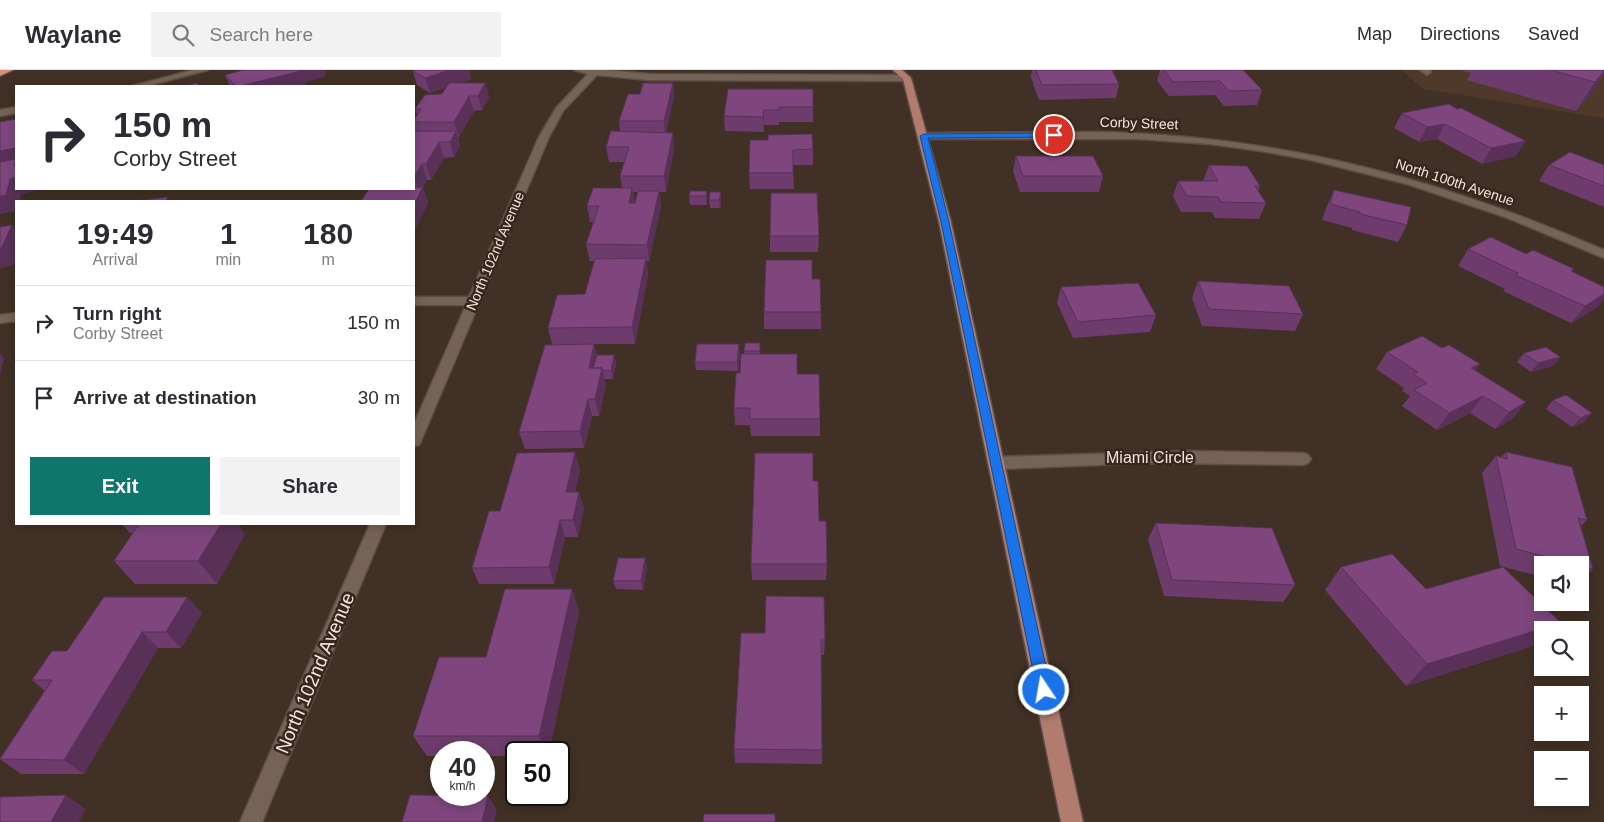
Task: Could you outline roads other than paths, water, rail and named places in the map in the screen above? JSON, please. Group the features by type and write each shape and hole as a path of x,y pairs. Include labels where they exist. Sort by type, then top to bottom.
{"highway":[{"path":"0,73 9,70"}],"main road":[{"path":"897,70 910,74 945,222 1072,822"}],"street":[{"path":"141,85 204,70"},
{"path":"578,70 594,73 656,77 910,74"},
{"name":"North 102nd Avenue","path":"415,439 473,301 554,118 574,92 594,73"},
{"path":"0,113 15,110"},
{"name":"Corby Street","path":"924,136 1144,136 1209,141 1292,153"},
{"name":"North 100th Avenue","path":"1292,153 1370,171 1443,192 1509,214 1604,254"},
{"path":"415,301 473,301"},
{"path":"0,319 15,316"},
{"name":"Miami Circle","path":"996,463 1096,457 1303,459"},
{"name":"North 102nd Avenue","path":"251,822 378,525"}]}
